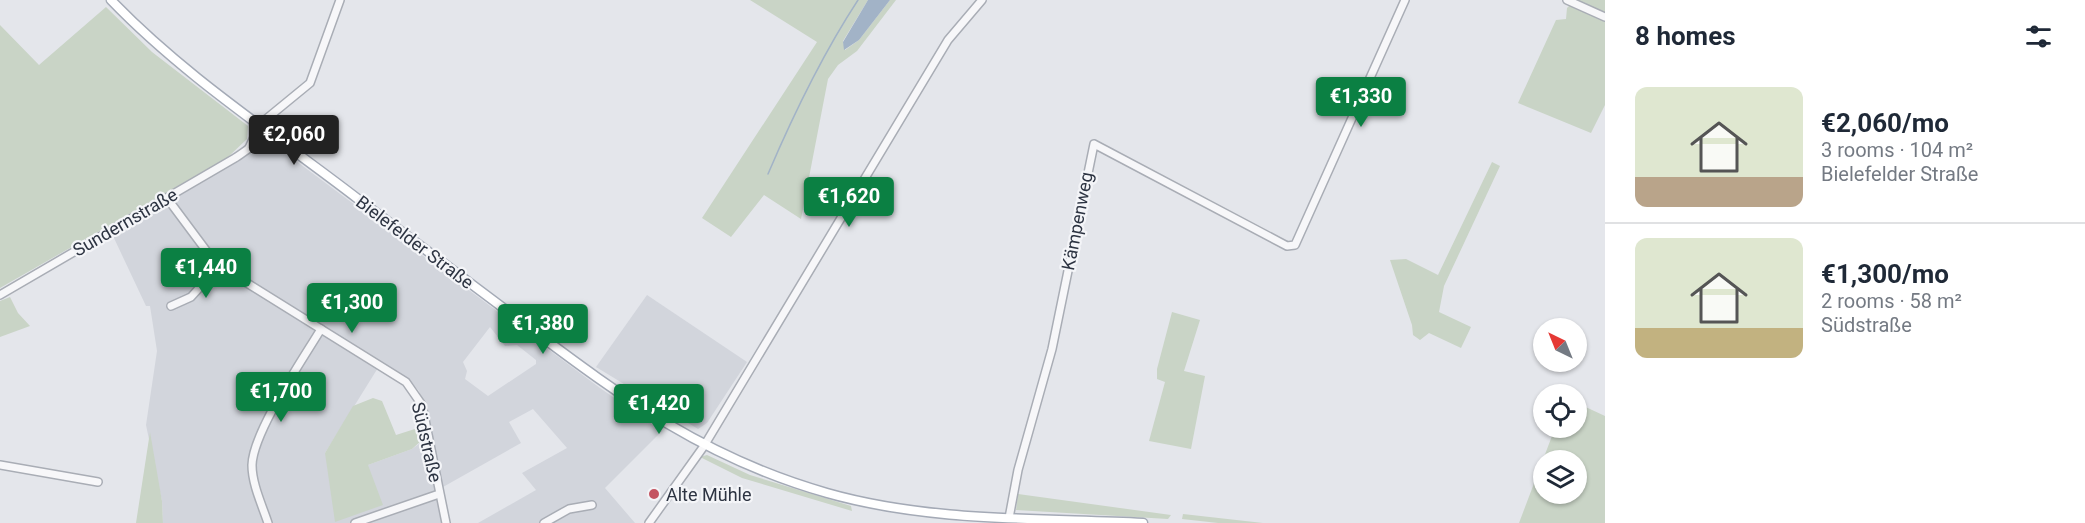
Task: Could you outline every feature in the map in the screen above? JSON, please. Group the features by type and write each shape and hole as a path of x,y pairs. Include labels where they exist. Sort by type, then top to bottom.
{"main road":[{"name":"Bielefelder Straße","path":"111,0 174,58 603,383 635,406 704,446 803,486 858,501 949,514 1143,523"}],"street":[{"path":"264,127 310,83 340,0"},
{"path":"649,523 704,446 948,40 982,0"},
{"name":"Kämpenweg","path":"1009,518 1018,470 1052,349 1094,144 1287,246 1295,245 1405,0"},
{"path":"1567,0 1605,17"},
{"name":"Sundernstraße","path":"0,295 249,148 264,127"},
{"name":"Südstraße","path":"167,198 197,240 220,265 262,295 406,382 415,392 422,405 446,523"},
{"path":"171,306 191,297 220,265"},
{"path":"268,523 254,482 252,464 270,418 321,329"},
{"path":"0,465 98,482"},
{"path":"355,523 440,494"},
{"path":"544,523 569,509 592,506"}],"shaded area":[{"path":"272,143 600,388 662,431 605,488 635,523 478,523 536,490 522,473 567,448 533,409 509,422 521,443 443,487 449,523 163,523 162,501 146,425 157,351 150,306 146,306 113,236 178,199 179,195 252,151","holes":["490,327 505,346 517,345 536,360 536,364 488,396 465,379 467,371 463,362","381,363 412,383 419,391 433,434 412,449 368,465 325,453"]},
{"path":"647,295 747,362 707,423 698,429 596,367"}],"green space":[{"path":"750,0 868,0 843,41 845,50 859,40 890,0 896,0 857,51 838,65 828,79 801,219 764,195 731,237 702,218 817,42"},
{"path":"1576,0 1605,0 1605,13"},
{"path":"1571,4 1605,19 1605,105 1591,133 1518,103 1556,20 1566,19 1567,8"},
{"path":"106,7 152,52 248,126 247,139 227,158 0,288 0,25 39,65"},
{"path":"1492,162 1500,166 1444,286 1439,312 1471,327 1461,348 1429,333 1420,340 1413,335 1412,325 1390,260 1406,259 1438,275"},
{"path":"10,297 18,313 30,326 0,337 0,301"},
{"path":"1172,312 1200,320 1184,371 1205,376 1191,449 1149,441 1165,382 1157,379 1157,369"},
{"path":"373,398 382,401 396,435 418,428 422,440 412,449 368,465 383,505 335,522 325,453 353,406"},
{"path":"1587,408 1605,416 1605,523 1519,523 1533,486 1533,504 1587,504 1587,450 1547,450 1551,438 1587,438"},
{"path":"150,432 162,501 163,523 136,523"},
{"path":"707,455 750,475 851,506 852,511 742,478 700,457"},
{"path":"1018,494 1171,515 1168,519 1016,510"},
{"path":"1183,514 1263,523 1218,523 1182,519"}],"water":[{"path":"868,0 890,0 859,40 844,50 843,42"}],"waterway":[{"path":"768,174 809,85 858,0"}],"place":[{"name":"Alte Mühle","path":"654,494"}]}
